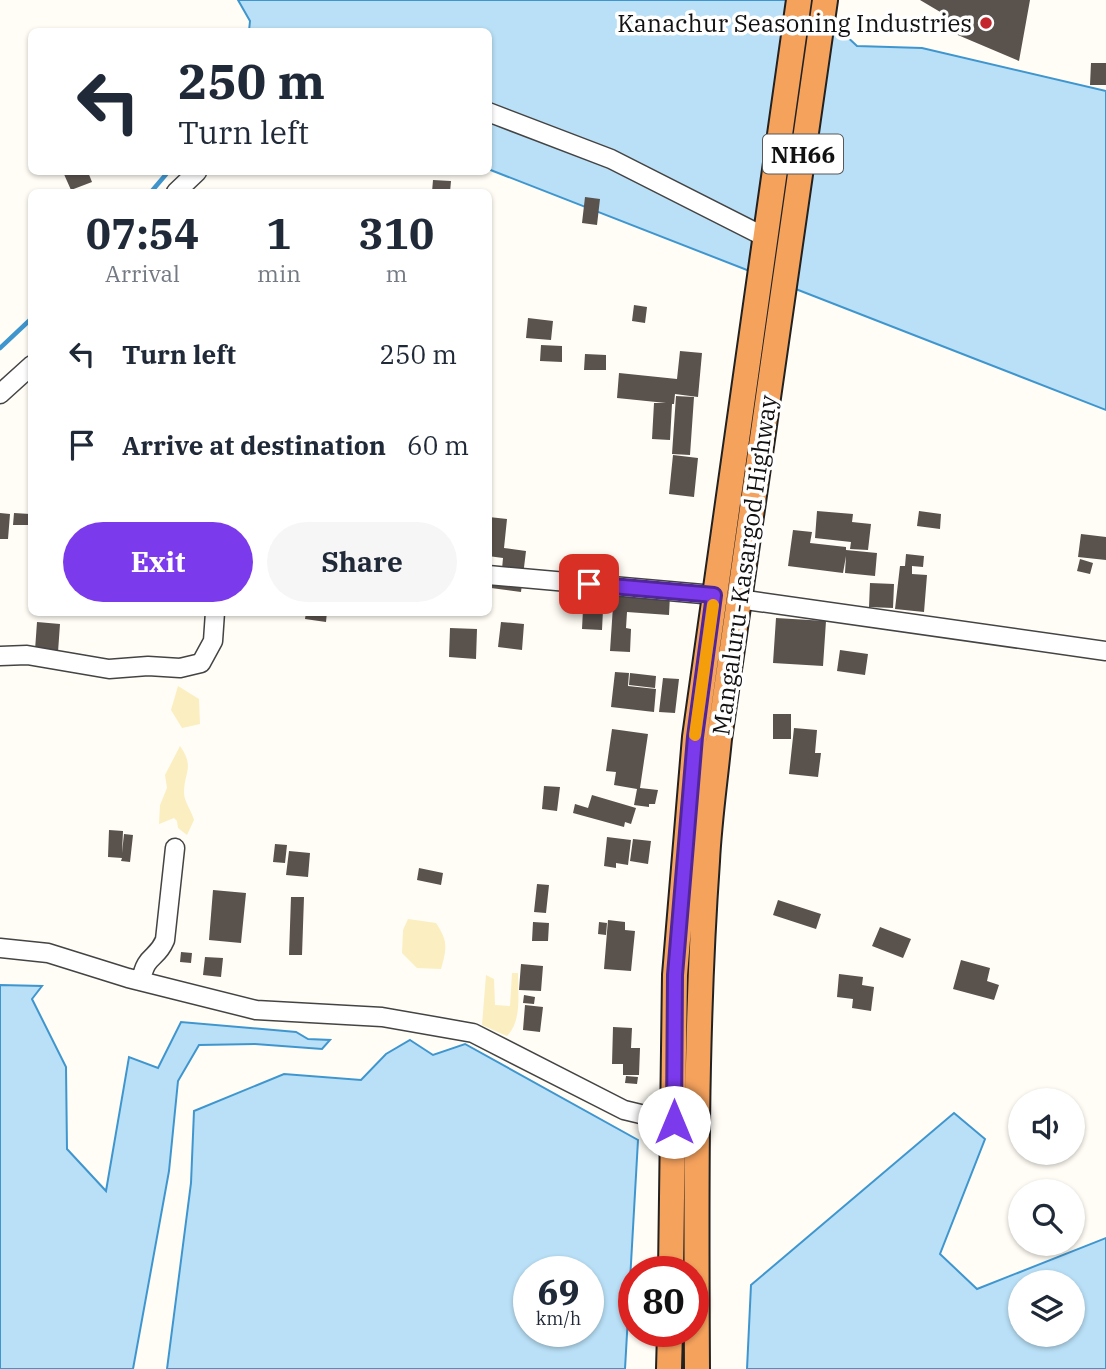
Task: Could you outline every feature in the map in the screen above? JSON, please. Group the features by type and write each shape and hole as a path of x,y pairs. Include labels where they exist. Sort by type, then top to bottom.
{"highway":[{"name":"NH66","path":"675,1256 684,1221 674,1122 675,975 695,737 799,0"},
{"name":"Mangaluru-Kasargod Highway","path":"696,1369 684,1221 707,858 719,739 825,0"},
{"path":"670,1347 670,1369"}],"street":[{"path":"492,114 611,159 765,237"},
{"path":"179,189 194,175"},
{"path":"0,394 28,369"},
{"path":"492,575 714,595"},
{"path":"739,599 1106,651"},
{"path":"0,656 27,655 109,670 148,666 180,668 201,663 212,641 215,616"},
{"path":"141,981 146,960 161,949 165,940 175,848"},
{"path":"0,948 47,953 141,981 256,1010 383,1017 473,1033 624,1110 674,1122"}],"sand":[{"path":"178,686 199,699 200,724 182,728 171,710"},
{"path":"180,746 188,765 184,796 194,820 187,835 178,828 174,818 159,824 160,805 167,788 165,775"},
{"path":"408,919 436,923 445,945 441,969 417,968 402,953 403,930"},
{"path":"512,973 518,973 518,1007 515,1023 507,1036 482,1025 486,975 494,979 495,1005 510,1006"}],"water":[{"path":"238,0 793,0 813,5 857,46 922,48 1106,91 1106,410 492,171 492,28 249,28 250,21"},
{"path":"0,985 42,986 32,999 66,1067 67,1149 106,1191 129,1057 158,1068 181,1022 296,1032 308,1039 330,1040 322,1049 255,1044 199,1045 178,1081 169,1171 133,1369 0,1369"},
{"path":"410,1040 433,1055 465,1044 638,1140 631,1256 618,1256 618,1347 626,1347 625,1369 167,1369 191,1183 194,1111 284,1074 361,1080 386,1054"},
{"path":"954,1113 985,1139 940,1254 977,1289 1008,1277 1008,1347 1085,1347 1085,1270 1025,1270 1060,1256 1085,1256 1085,1246 1106,1238 1106,1369 747,1369 751,1285"}],"building":[{"name":"Kanachur Seasoning Industries","path":"920,0 1030,0 1019,61 946,30 947,16"},
{"path":"1091,63 1106,63 1106,85 1090,85"},
{"path":"64,175 89,175 92,182 71,189"},
{"path":"433,180 451,181 450,189 432,189"},
{"path":"585,197 600,199 597,225 582,223"},
{"path":"634,305 647,307 645,323 632,321"},
{"path":"528,318 553,321 551,340 526,338"},
{"path":"541,345 562,346 562,362 540,361"},
{"path":"680,351 702,353 698,397 675,394 670,440 652,439 654,403 666,403 617,398 619,373 677,379"},
{"path":"585,354 606,355 606,370 584,370"},
{"path":"676,396 694,397 690,455 672,454"},
{"path":"673,455 698,458 694,497 669,494"},
{"path":"817,511 853,514 852,522 871,524 868,550 850,549 851,542 815,538"},
{"path":"919,511 941,514 940,529 917,526"},
{"path":"0,513 10,514 8,539 0,539"},
{"path":"14,513 28,514 28,525 13,525"},
{"path":"492,517 507,519 504,548 526,551 521,592 492,588 494,568 502,569 503,558 492,557"},
{"path":"793,530 812,532 810,543 877,553 875,576 845,573 846,556 843,573 788,566"},
{"path":"1081,534 1106,537 1106,560 1078,557"},
{"path":"906,554 924,556 923,567 912,566 912,574 927,575 924,612 895,609 900,566 905,566"},
{"path":"1080,559 1093,563 1090,574 1077,571"},
{"path":"870,583 894,584 893,608 869,607"},
{"path":"614,591 670,595 669,615 627,612 626,628 631,629 630,652 610,651"},
{"path":"583,609 603,610 602,630 582,629"},
{"path":"305,616 327,616 326,622 305,619"},
{"path":"776,618 826,621 823,666 773,663"},
{"path":"37,622 60,624 58,652 35,650"},
{"path":"501,622 524,624 522,650 498,647"},
{"path":"450,628 477,629 476,659 449,657"},
{"path":"840,650 868,654 865,675 837,671"},
{"path":"615,672 629,673 628,686 656,689 654,712 611,707"},
{"path":"630,673 656,676 655,688 629,685"},
{"path":"663,678 679,679 675,713 659,712"},
{"path":"773,714 791,714 791,739 773,739"},
{"path":"794,728 817,730 815,753 821,753 818,777 789,774"},
{"path":"612,729 648,734 640,788 658,790 655,804 649,804 649,807 634,805 637,789 614,785 616,772 606,771"},
{"path":"544,786 560,787 557,811 542,809"},
{"path":"592,795 636,808 631,824 625,822 624,827 573,813 575,804 588,808"},
{"path":"109,830 123,831 122,853 124,834 133,835 130,862 121,861 122,858 108,857"},
{"path":"607,837 631,840 628,865 616,863 616,868 604,866"},
{"path":"633,839 651,841 648,864 630,861"},
{"path":"275,844 287,845 285,863 273,862"},
{"path":"289,851 310,853 308,877 286,875"},
{"path":"419,868 443,873 441,885 417,880"},
{"path":"537,884 549,885 546,913 534,912"},
{"path":"213,890 246,893 241,943 209,940"},
{"path":"291,897 304,897 302,955 289,955"},
{"path":"778,900 821,914 816,929 773,915"},
{"path":"608,920 625,922 625,930 635,931 631,971 604,969"},
{"path":"533,922 549,923 548,941 532,941"},
{"path":"599,922 607,923 606,935 598,934"},
{"path":"880,927 911,939 903,958 872,946"},
{"path":"181,952 192,953 191,963 180,962"},
{"path":"205,957 223,958 221,977 203,975"},
{"path":"961,960 990,968 987,981 999,985 994,1000 953,989"},
{"path":"521,964 543,966 541,991 519,990"},
{"path":"839,974 863,977 862,985 874,987 871,1011 852,1008 853,999 837,997"},
{"path":"524,995 535,997 534,1004 523,1003"},
{"path":"525,1005 543,1007 540,1032 523,1030"},
{"path":"613,1027 632,1028 631,1048 640,1048 639,1075 623,1075 623,1064 612,1064"},
{"path":"626,1076 638,1077 637,1084 625,1083"}],"waterway":[{"path":"154,189 165,175"},
{"path":"0,348 28,322"}],"slow traffic":[{"path":"695,735 713,605"}],"place":[{"name":"Kanachur Seasoning Industries","path":"986,23"}],"route":[{"path":"589,584 714,595 695,737 675,975 674,1122"}]}
